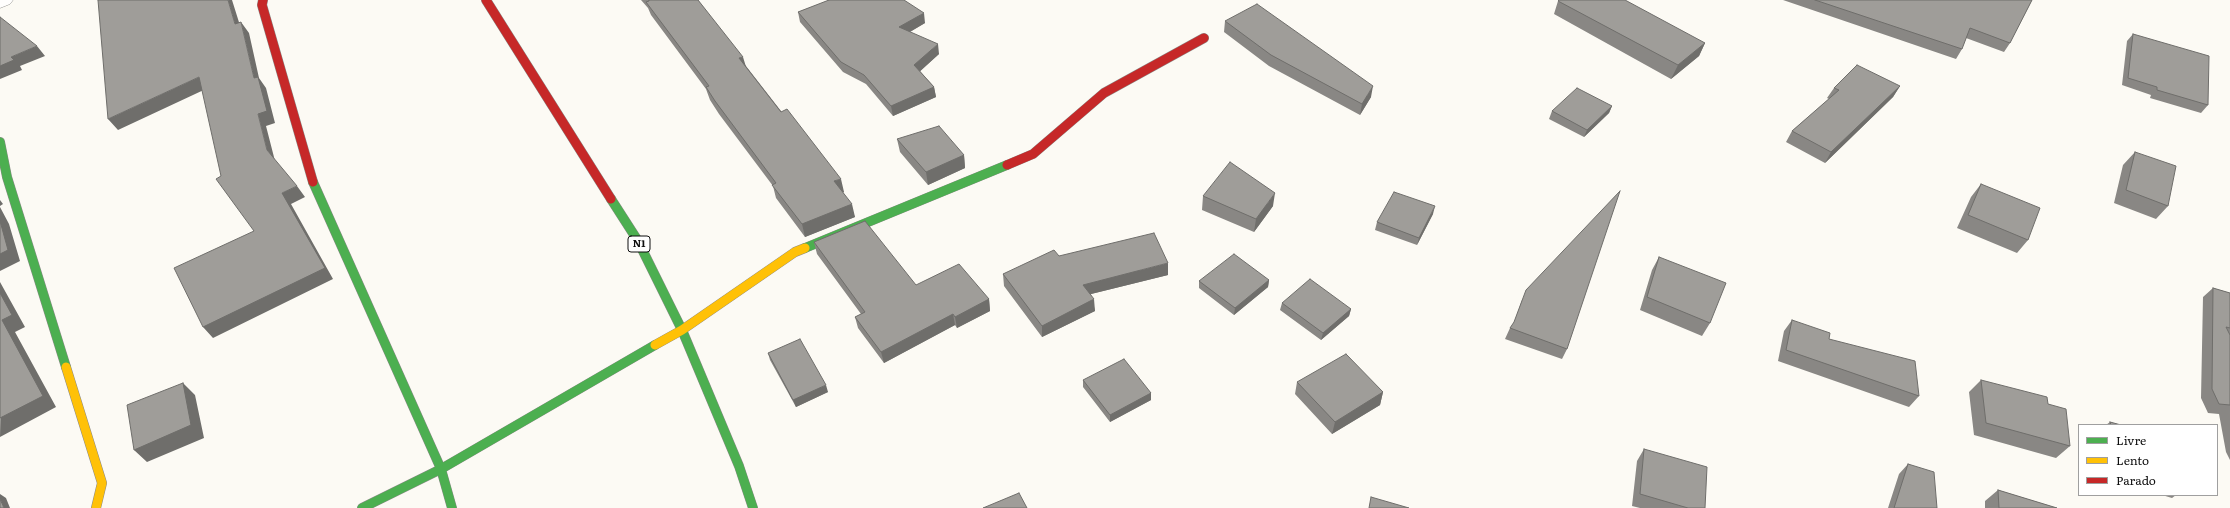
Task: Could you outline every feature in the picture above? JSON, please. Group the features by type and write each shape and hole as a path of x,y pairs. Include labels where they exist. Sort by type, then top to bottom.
{"main road":[{"path":"263,0 262,5 310,176 441,469 452,508"},
{"name":"N1","path":"486,0 638,241 682,330 739,466 753,508"},
{"path":"362,508 441,469 682,330 795,252 1033,154 1104,93 1204,38"},
{"path":"0,142 7,176 102,483 96,508"}],"street":[{"path":"0,2 4,0"}],"building":[{"path":"98,0 228,0 235,24 241,22 254,78 258,77 267,111 258,114 267,150 297,186 282,193 325,268 203,327 174,268 254,231 216,179 221,176 199,77 108,119"},
{"path":"649,0 698,0 743,57 739,58 781,112 787,109 841,179 834,181 852,204 802,224 772,185 776,183 715,101 706,87 709,86 646,2"},
{"path":"829,0 904,0 924,13 899,27 938,44 914,65 934,87 891,106 864,75 841,62 798,12"},
{"path":"1625,0 1705,43 1678,65 1558,1"},
{"path":"1815,0 2032,0 2010,43 1970,28 1962,49"},
{"path":"1257,4 1373,86 1362,104 1271,55 1225,21"},
{"path":"0,17 37,46 11,57 14,60 0,66"},
{"path":"2133,34 2209,56 2208,105 2157,90 2157,87 2128,78"},
{"path":"1857,65 1900,86 1831,152 1792,131 1839,90 1834,88"},
{"path":"1577,88 1612,106 1587,130 1552,111"},
{"path":"939,126 964,155 926,172 897,139"},
{"path":"2135,152 2176,166 2168,206 2126,190"},
{"path":"1230,162 1275,193 1256,219 1203,196"},
{"path":"1981,184 2040,208 2028,240 1968,215"},
{"path":"1620,191 1567,349 1510,328 1514,322 1526,290"},
{"path":"1394,192 1435,206 1419,238 1377,222"},
{"path":"0,221 8,250 0,254"},
{"path":"865,221 916,285 959,264 989,299 955,317 953,314 881,352 855,317 865,312 814,242"},
{"path":"1154,233 1168,263 1083,285 1094,299 1042,326 1003,274 1054,250 1059,256"},
{"path":"1234,254 1269,280 1235,308 1199,281"},
{"path":"1659,257 1726,283 1710,323 1647,297"},
{"path":"1310,279 1351,309 1323,333 1282,303"},
{"path":"2213,288 2230,293 2230,328 2226,327 2230,335 2230,405 2219,404 2212,389"},
{"path":"0,293 12,315 2,320 43,396 0,418"},
{"path":"1792,320 1830,333 1829,339 1915,361 1919,396 1786,350"},
{"path":"800,339 826,385 793,400 768,353"},
{"path":"1346,354 1383,392 1335,422 1297,382"},
{"path":"1124,359 1151,393 1110,415 1083,380"},
{"path":"1981,380 2047,397 2048,404 2066,409 2070,446 1986,423"},
{"path":"183,383 191,425 134,450 127,405"},
{"path":"1644,449 1707,467 1705,508 1688,508 1640,494"},
{"path":"1908,464 1934,472 1937,508 1894,508"},
{"path":"1998,490 2057,508 1999,508"},
{"path":"1019,493 1027,508 983,508"},
{"path":"1371,497 1409,508 1369,508"},
{"path":"0,499 4,508 0,508"}],"traffic: fast":[{"path":"0,142 7,177 66,367"},
{"path":"805,248 1007,165"},
{"path":"313,182 441,469 452,508"},
{"path":"611,199 638,241 682,330 739,466 753,508"},
{"path":"362,508 441,469 655,345"}],"traffic: slow":[{"path":"655,345 682,330 795,252 805,248"},
{"path":"66,367 102,483 96,508"}],"traffic: jam":[{"path":"263,0 262,5 313,182"},
{"path":"486,0 611,199"},
{"path":"1007,165 1033,154 1104,93 1204,38"}]}
